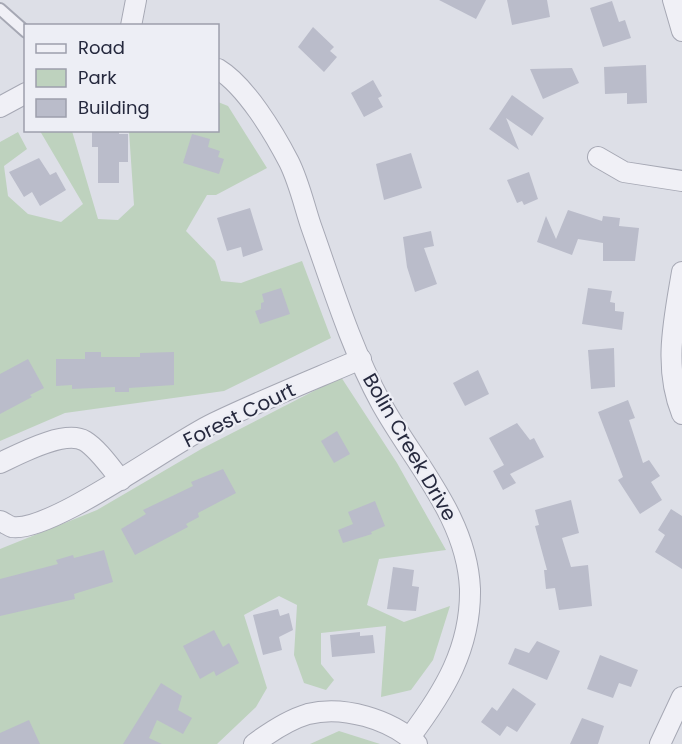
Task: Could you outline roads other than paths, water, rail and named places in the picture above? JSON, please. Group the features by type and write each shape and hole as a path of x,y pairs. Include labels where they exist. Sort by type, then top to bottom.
{"street":[{"path":"131,24 136,0"},
{"path":"673,0 682,31"},
{"name":"Bolin Creek Drive","path":"219,70 244,92 289,163 361,359 380,402 429,477 454,522 467,566 470,590 464,645 450,679 413,740"},
{"path":"0,107 24,94"},
{"path":"598,157 624,172 682,182"},
{"path":"682,272 670,339 672,378 682,414"},
{"name":"Forest Court","path":"0,521 12,527 36,522 121,480 212,424 361,359"},
{"path":"0,464 41,444 69,438 85,441 121,480"},
{"path":"660,744 682,697"},
{"path":"254,744 284,724 306,715 322,712 366,716 413,740"}],"lane":[{"path":"0,9 24,30"}]}
